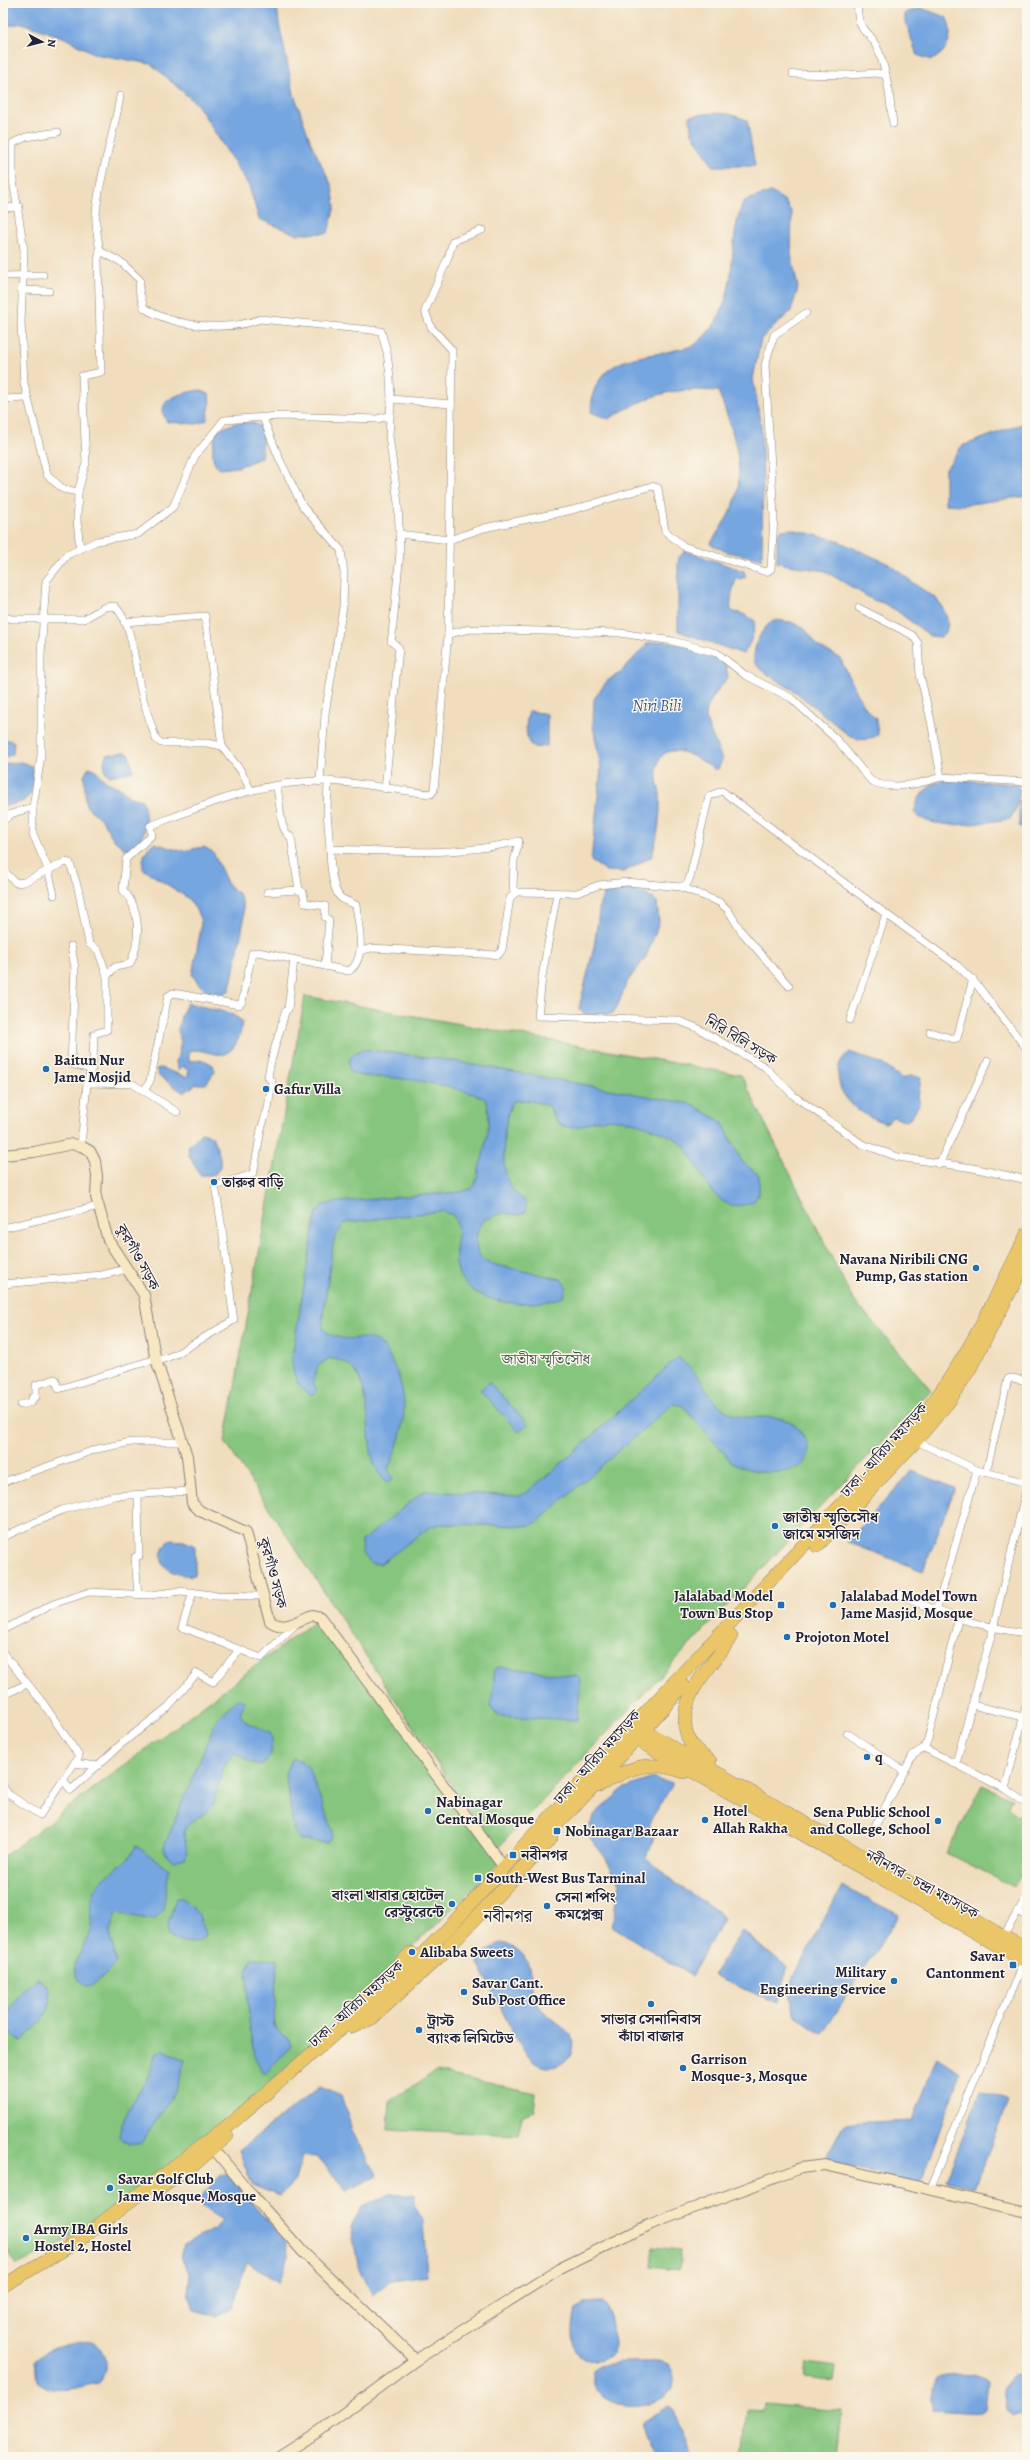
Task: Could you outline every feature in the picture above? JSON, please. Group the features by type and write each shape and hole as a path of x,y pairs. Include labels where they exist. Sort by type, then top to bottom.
{"highway":[{"path":"3,2286 78,2240 210,2144 289,2073 390,1986 639,1735 849,1498 911,1431 952,1378 1027,1234"},
{"name":"ঢাকা - আরিচা মহাসড়ক","path":"3,2294 49,2266 197,2162 210,2144 320,2058 352,2027 404,1984 558,1824 731,1636 916,1441 949,1401 963,1379 1027,1259"},
{"path":"289,2073 301,2055 421,1944 500,1862 602,1748 822,1515 834,1504 849,1498"},
{"path":"588,1792 634,1767 651,1765 667,1767 685,1773 779,1829 801,1828 792,1807 712,1762 697,1752 689,1743 685,1728 688,1696 693,1686 722,1652 731,1636"},
{"name":"নবীনগর - চন্দ্রা মহাসড়ক","path":"639,1735 1026,1958"},
{"name":"নবীনগর - চন্দ্রা মহাসড়ক","path":"801,1828 1003,1937 1026,1958"}],"street":[{"path":"858,3 857,16 864,32 878,50 886,75 893,124"},
{"path":"793,74 847,75 877,72 886,75"},
{"path":"80,549 78,532 78,492 86,463 82,376 100,372 98,264 100,251 96,216 100,188 116,126 120,96"},
{"path":"58,132 26,138 13,143 12,164 24,250 21,290 21,365 27,398 47,475 63,489 78,492"},
{"path":"3,208 19,207"},
{"path":"107,976 115,967 130,964 134,956 138,921 131,898 123,890 126,859 152,835 150,826 218,799 276,786 328,781 431,794 434,790 448,634 452,350 431,327 425,311 448,258 453,241 482,230"},
{"path":"100,251 121,262 140,280 139,290 144,308 156,316 205,325 246,324 260,319 381,331 387,352 392,399 389,416 389,436 398,503 400,552 392,640 398,648 398,655 384,789"},
{"path":"3,276 22,277 43,275"},
{"path":"21,290 49,291"},
{"path":"399,534 449,540 484,528 572,510 652,486 658,488 665,531 683,546 766,572 771,569 774,517 765,365 774,335 806,313"},
{"path":"3,399 27,398"},
{"path":"392,399 451,404"},
{"path":"54,894 48,869 33,834 33,807 41,756 46,581 67,555 97,541 138,534 173,507 195,456 224,420 280,416 377,419 389,416"},
{"path":"262,418 279,458 303,507 341,550 344,573 343,607 325,714 320,782"},
{"path":"3,616 11,619 84,619 105,607 115,606 121,613 124,622 142,695 156,739 161,743 206,743 222,746"},
{"path":"859,608 912,635 918,643 920,675 932,721 941,777"},
{"path":"124,622 205,616 222,746 241,771 251,791"},
{"path":"448,634 470,629 620,633 693,646 717,653 746,675 791,698 837,740 871,781 895,786 914,784 941,777 1027,782"},
{"path":"144,1091 150,1081 168,996 173,993 239,1005 242,1002 252,953 258,952 349,971 354,968 361,951 356,905 340,897 336,890 330,859 327,812 328,781"},
{"path":"276,786 280,796 283,823 287,835 291,837 299,890"},
{"path":"681,888 687,884 690,877 709,796 717,791 726,793 886,914 958,966 972,979 1027,1049"},
{"path":"3,821 11,814 33,807"},
{"path":"330,849 420,852 496,847 519,841 512,882 513,889 516,892"},
{"path":"3,870 16,883 24,882 65,862 70,864 78,888 89,944 98,950 107,976 107,1030 94,1034 92,1069 87,1083 81,1146 72,1144 34,1152 3,1155"},
{"path":"361,951 378,948 498,955 502,950 510,898 516,892 577,892 599,885 627,882 681,888 719,902 731,912 741,931 789,986"},
{"path":"267,892 299,890 303,892 306,903 325,906 325,917 329,920 325,966"},
{"name":"নিরি বিলি সড়ক","path":"557,893 542,977 538,1016 677,1020 697,1028 765,1067 794,1096 862,1144 898,1157 939,1164"},
{"path":"850,1020 886,914"},
{"path":"71,946 75,968 71,1064 92,1069"},
{"path":"21,1405 29,1404 32,1402 32,1398 36,1397 36,1384 55,1379 59,1389 116,1369 176,1354 234,1320 224,1260 222,1223 215,1186 252,1174 254,1171 261,1129 271,1089 272,1081 268,1077 280,1039 285,1012 288,1009 294,960"},
{"path":"930,1032 956,1038 972,979"},
{"path":"988,1061 939,1164 1013,1175 1027,1180"},
{"path":"87,1083 127,1082 177,1112"},
{"name":"কুরগাঁও সড়ক","path":"81,1146 90,1151 95,1161 99,1206 108,1240 144,1295 156,1360 187,1456 191,1491 195,1508 246,1532 270,1621 281,1626 298,1622 312,1614 320,1618 500,1862"},
{"path":"3,1228 99,1206"},
{"path":"3,1284 102,1275 127,1269"},
{"path":"986,1473 1008,1379 1012,1378 1027,1381"},
{"path":"916,1441 977,1470 1027,1484 993,1629 956,1763"},
{"path":"3,1482 97,1450 132,1442 182,1442"},
{"path":"936,1612 977,1470"},
{"path":"3,1537 62,1510 114,1496 138,1496 191,1491"},
{"path":"138,1496 139,1556 135,1557 138,1595"},
{"path":"3,1630 53,1604 89,1592 138,1595 181,1591 264,1596"},
{"path":"193,1592 182,1627 261,1658 298,1622"},
{"path":"897,1593 936,1612 958,1620 993,1629 1027,1633"},
{"path":"874,1828 913,1755 924,1748 958,1620"},
{"path":"63,1780 72,1790 120,1745 168,1707 197,1673 213,1682 239,1650"},
{"path":"3,1653 43,1703 79,1756 40,1815 8,1794 3,1787"},
{"path":"3,1695 27,1684"},
{"path":"1005,1789 1027,1702"},
{"path":"972,1706 1024,1717"},
{"path":"847,1733 904,1771"},
{"path":"924,1748 1005,1789 1027,1804"},
{"path":"74,1763 97,1766"},
{"path":"1003,1937 1027,1896"},
{"path":"1018,1911 1027,1916"},
{"path":"929,2190 1026,1958"},
{"path":"210,2144 252,2195 304,2252 416,2360"},
{"path":"279,2457 318,2432 416,2360 558,2269 651,2224 801,2168 825,2165 1027,2212"}],"green space":[{"name":"জাতীয় স্মৃতিসৌধ","path":"305,996 741,1075 852,1298 931,1390 495,1851 225,1442"},
{"path":"320,1617 500,1862 301,2055 177,2165 63,2242 17,2265 3,2242 3,1857"},
{"path":"982,1785 1012,1799 1007,1808 1019,1817 1027,1804 1027,1864 1014,1887 946,1853"},
{"path":"436,2072 536,2093 534,2111 522,2116 518,2135 388,2129 390,2100"},
{"path":"653,2247 681,2250 679,2270 651,2267"},
{"path":"807,2362 836,2366 834,2382 805,2378"},
{"path":"764,2404 842,2411 837,2457 742,2457 747,2410 763,2411"}],"water":[{"path":"3,3 277,3 279,24 294,94 311,143 332,186 335,206 328,233 296,234 259,219 249,186 197,104 151,64 95,54 65,38 22,23 3,27"},
{"path":"921,8 946,17 949,23 949,42 942,53 931,60 917,55 905,20 905,13"},
{"path":"712,113 729,114 747,120 755,166 713,166 692,133 689,116"},
{"path":"771,192 784,200 792,213 791,254 798,288 791,311 761,339 753,379 761,425 763,476 762,559 727,552 710,544 731,510 736,498 739,471 738,457 732,430 718,391 686,390 660,394 636,404 608,419 591,412 595,388 602,377 611,368 643,356 692,346 696,344 711,328 721,311 727,294 738,219 744,201"},
{"path":"200,390 209,394 210,404 207,420 196,424 167,422 163,414 163,407 166,402 178,395"},
{"path":"252,422 261,427 263,435 261,458 238,467 219,469 214,460 212,450 218,430 235,423"},
{"path":"1027,422 1027,496 963,505 945,504 945,470 962,446"},
{"path":"791,529 836,540 891,565 917,586 936,598 945,612 948,623 946,632 941,637 930,636 897,611 883,603 873,600 825,571 777,563 777,535 782,530"},
{"path":"685,551 744,571 746,577 736,580 732,592 731,603 731,611 743,614 755,621 752,638 743,654 678,631 678,565 679,557"},
{"path":"773,620 791,622 804,628 819,647 840,658 863,705 876,719 878,735 869,739 858,740 847,734 796,692 761,670 754,662 756,644 764,629"},
{"name":"Niri Bili","path":"663,641 708,651 725,661 728,677 710,702 706,717 722,760 718,769 714,769 686,753 677,751 669,752 662,756 658,765 657,779 660,794 660,809 656,843 651,857 624,872 606,871 591,861 601,769 593,726 594,699 607,681 621,672 648,643"},
{"path":"530,711 547,714 547,746 534,747 528,741 526,724"},
{"path":"3,738 14,742 13,754 3,758"},
{"path":"124,752 129,754 133,771 110,776 106,773 104,763 106,755"},
{"path":"21,762 32,766 33,779 31,793 23,801 3,807 3,764"},
{"path":"89,767 95,769 105,781 120,788 130,797 142,800 146,822 145,829 143,836 133,846 125,849 114,840 102,820 86,806 84,776"},
{"path":"947,779 1016,784 1020,789 1016,809 1010,819 960,825 934,823 923,819 914,813 921,795 929,787"},
{"path":"1027,793 1027,831 1019,826 1019,801"},
{"path":"154,843 181,851 204,847 213,852 228,885 239,894 243,904 244,920 230,989 225,994 214,996 204,989 192,975 201,921 188,898 143,869 145,854 149,847"},
{"path":"628,889 646,893 657,902 659,923 646,957 627,982 618,1005 613,1013 604,1016 583,1014 579,1008 594,947 600,904 604,894"},
{"path":"187,1003 230,1013 242,1021 241,1031 235,1045 225,1054 214,1054 195,1050 189,1051 189,1061 204,1060 213,1065 215,1071 206,1084 196,1084 184,1093 159,1076 156,1069 161,1068 187,1077 189,1071 182,1066 179,1071 176,1063 181,1042 178,1030 181,1016"},
{"path":"362,1049 448,1060 691,1104 722,1122 742,1162 759,1175 759,1193 754,1201 738,1206 726,1203 715,1195 691,1156 682,1144 672,1137 628,1121 608,1119 594,1121 579,1127 563,1126 556,1121 550,1107 536,1102 521,1100 512,1102 506,1121 504,1165 511,1189 525,1203 525,1212 519,1215 502,1213 483,1220 478,1230 476,1240 477,1250 483,1260 496,1265 561,1279 567,1288 563,1297 549,1301 516,1303 499,1301 484,1296 471,1289 461,1278 456,1263 458,1233 456,1221 453,1215 442,1211 344,1223 334,1239 323,1314 323,1329 338,1337 365,1338 378,1342 387,1352 399,1378 404,1404 404,1417 402,1430 388,1469 393,1479 386,1482 377,1470 372,1455 363,1387 356,1373 346,1363 329,1358 318,1366 313,1381 317,1391 312,1396 302,1388 294,1375 292,1357 316,1214 323,1205 338,1202 461,1192 472,1188 475,1184 483,1153 489,1116 488,1106 484,1098 463,1091 418,1081 390,1077 367,1076 350,1072 350,1058"},
{"path":"850,1052 882,1064 903,1079 911,1075 921,1078 918,1097 920,1103 910,1119 906,1121 893,1117 886,1123 869,1116 853,1106 842,1091 838,1073 843,1058"},
{"path":"201,1133 212,1136 220,1157 220,1166 214,1175 200,1175 189,1156 188,1146"},
{"path":"678,1357 691,1369 714,1400 725,1410 732,1414 741,1416 777,1418 786,1420 793,1424 800,1431 808,1447 807,1458 800,1466 788,1471 757,1471 743,1467 731,1461 682,1405 672,1404 535,1524 524,1526 441,1524 430,1527 380,1564 371,1563 361,1552 362,1541 424,1491 518,1496 526,1493 569,1457"},
{"path":"489,1382 528,1424 519,1432 480,1390"},
{"path":"912,1471 955,1488 923,1571 847,1542"},
{"path":"169,1540 184,1541 195,1546 195,1575 178,1574 171,1571 162,1562 161,1556 163,1548"},
{"path":"501,1667 576,1676 581,1679 577,1720 497,1716 491,1707 495,1668"},
{"path":"241,1699 245,1702 240,1714 246,1722 270,1733 272,1739 271,1756 260,1765 252,1763 235,1753 230,1758 223,1770 212,1805 206,1812 190,1822 185,1829 184,1836 187,1849 185,1858 173,1861 166,1855 164,1847 217,1718 236,1700"},
{"path":"293,1758 302,1761 308,1767 332,1829 332,1836 327,1843 300,1840 294,1831 285,1773"},
{"path":"652,1778 673,1784 648,1824 655,1835 646,1857 676,1884 718,1911 724,1919 691,1976 612,1926 619,1883 605,1857 590,1838 590,1825 595,1814 623,1789"},
{"path":"136,1846 169,1869 163,1910 154,1920 116,1913 110,1931 116,1963 95,1984 88,1987 79,1981 75,1974 75,1967 77,1959 91,1929 92,1895 98,1884 127,1859"},
{"path":"842,1886 899,1915 823,2033 795,2016 788,1987"},
{"path":"176,1898 182,1898 199,1915 205,1935 193,1943 183,1942 169,1936 168,1923"},
{"path":"742,1931 787,1968 779,2003 712,1976"},
{"path":"500,1943 509,1945 522,1955 528,1963 532,1993 537,2002 548,2016 571,2035 573,2045 571,2053 567,2060 560,2064 552,2067 544,2067 529,2057 515,2036 481,1970 478,1963 480,1956"},
{"path":"253,1958 277,1959 274,2027 289,2039 291,2046 265,2074 254,2054 251,2040 246,1970"},
{"path":"38,1978 46,1986 50,1994 50,2003 42,2019 21,2041 15,2038 3,2026 16,1999 31,1983"},
{"path":"163,2050 185,2060 176,2091 142,2142 127,2143 119,2137 121,2126 148,2077 155,2055"},
{"path":"937,2057 960,2073 920,2185 825,2160 844,2123 913,2120"},
{"path":"320,2086 341,2095 352,2130 377,2176 347,2191 317,2157 302,2156 295,2181 279,2196 252,2185 239,2150"},
{"path":"981,2089 1008,2101 974,2188 946,2181"},
{"path":"222,2174 228,2174 284,2240 289,2255 279,2283 247,2261 233,2307 217,2316 194,2310 188,2293 190,2274 180,2257 184,2245 214,2229 223,2220 201,2206 200,2197"},
{"path":"390,2194 415,2194 415,2206 423,2221 427,2276 391,2281 372,2295 358,2264 351,2227 362,2207"},
{"path":"603,2302 608,2311 615,2345 614,2350 603,2360 588,2361 578,2355 573,2343 572,2328 575,2310 585,2303"},
{"path":"93,2341 98,2345 104,2355 105,2361 104,2372 99,2383 59,2390 51,2389 38,2382 36,2360 41,2355 55,2348 78,2342"},
{"path":"622,2362 658,2362 669,2365 674,2380 669,2393 657,2401 640,2405 623,2405 607,2399 595,2388 592,2371 598,2366"},
{"path":"1027,2373 1027,2413 1014,2416 1007,2408 1004,2388 1013,2375"},
{"path":"963,2374 979,2377 988,2382 985,2410 981,2413 933,2410 931,2406 931,2393 934,2385 938,2377"},
{"path":"668,2407 674,2412 692,2457 655,2457 646,2440 642,2431 642,2422"}],"place":[{"name":"Baitun Nur Jame Mosjid","path":"46,1069"},
{"name":"Gafur Villa","path":"266,1089"},
{"name":"তারুর বাড়ি","path":"214,1182"},
{"name":"Navana Niribili CNG Pump, Gas station","path":"976,1268"},
{"name":"জাতীয় স্মৃতিসৌধ জামে মসজিদ","path":"775,1526"},
{"name":"Jalalabad Model Town Bus Stop","path":"781,1605"},
{"name":"Jalalabad Model Town Jame Masjid, Mosque","path":"833,1605"},
{"name":"Projoton Motel","path":"787,1637"},
{"name":"q","path":"867,1757"},
{"name":"Nabinagar Central Mosque","path":"428,1811"},
{"name":"Hotel Allah Rakha","path":"705,1820"},
{"name":"Sena Public School and College, School","path":"938,1821"},
{"name":"Nobinagar Bazaar","path":"557,1831"},
{"name":"নবীনগর","path":"513,1855"},
{"name":"South-West Bus Tarminal","path":"478,1878"},
{"name":"বাংলা খাবার হোটেল রেস্টুরেন্টে","path":"452,1904"},
{"name":"সেনা শপিং কমপ্লেক্স","path":"547,1906"},
{"name":"Alibaba Sweets","path":"412,1952"},
{"name":"Savar Cantonment","path":"1013,1965"},
{"name":"Military Engineering Service","path":"894,1981"},
{"name":"Savar Cant. Sub Post Office","path":"464,1992"},
{"name":"সাভার সেনানিবাস কাঁচা বাজার","path":"651,2004"},
{"name":"ট্রাস্ট ব্যাংক লিমিটেড","path":"419,2030"},
{"name":"Garrison Mosque-3, Mosque","path":"683,2068"},
{"name":"Savar Golf Club Jame Mosque, Mosque","path":"110,2188"},
{"name":"Army IBA Girls Hostel 2, Hostel","path":"26,2238"}],"district":[{"name":"নবীনগর","path":"508,1916"}]}
